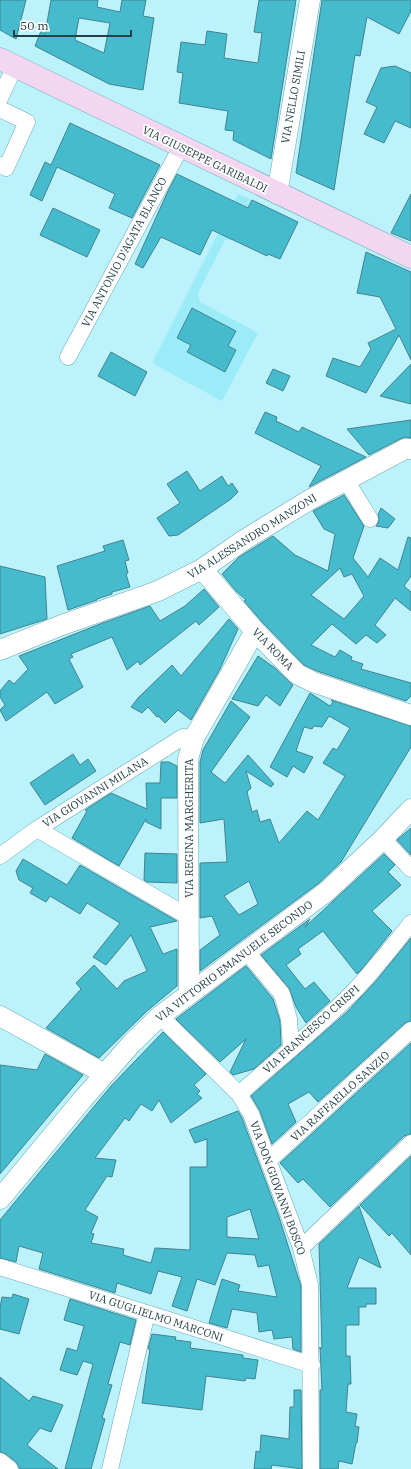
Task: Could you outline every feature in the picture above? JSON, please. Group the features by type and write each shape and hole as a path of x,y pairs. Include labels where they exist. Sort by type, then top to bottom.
{"main road":[{"name":"VIA GIUSEPPE GARIBALDI","path":"8,62 277,194 411,257"}],"street":[{"name":"VIA NELLO SIMILI","path":"277,194 310,0"},
{"path":"0,98 8,62"},
{"path":"0,109 27,122 6,168 0,165"},
{"name":"VIA ANTONIO D'AGATA BLANCO","path":"68,357 181,147"},
{"name":"VIA ALESSANDRO MANZONI","path":"0,650 62,625 158,591 202,569 251,536 311,499 405,449 411,450"},
{"path":"346,480 370,519"},
{"name":"VIA ROMA","path":"202,569 255,632 297,674 319,685 411,716"},
{"name":"VIA REGINA MARGHERITA","path":"189,993 188,759 194,738 255,632"},
{"name":"VIA GIOVANNI MILANA","path":"0,856 38,829 184,737 194,738"},
{"name":"VIA VITTORIO EMANUELE SECONDO","path":"0,1199 132,1043 160,1016 326,892 383,839 411,809"},
{"path":"38,829 189,917"},
{"path":"383,839 411,869"},
{"name":"VIA FRANCESCO CRISPI","path":"239,1094 354,992 411,923"},
{"path":"246,951 282,994 289,1019 291,1048"},
{"path":"0,1016 105,1074"},
{"name":"VIA DON GIOVANNI BOSCO","path":"160,1016 239,1094 251,1114 301,1248 310,1285 312,1365 311,1469"},
{"name":"VIA RAFFAELLO SANZIO","path":"268,1161 411,1030"},
{"path":"301,1248 411,1144"},
{"name":"VIA GUGLIELMO MARCONI","path":"0,1267 312,1365"},
{"path":"110,1469 147,1313"},
{"path":"0,1461 10,1469"}],"shaded area":[{"path":"238,194 252,200 233,240 225,240 198,293 200,302 258,333 222,401 152,363"}],"building":[{"path":"0,0 26,0 16,39 0,30"},
{"path":"51,0 98,0 97,7 120,12 122,0 146,0 143,16 154,18 143,90 109,84 35,46 41,31 45,34","holes":["79,18 110,23 104,53 75,40"]},
{"path":"259,0 296,0 271,159 233,140 234,131 225,130 228,111 179,103 183,73 177,72 181,42 205,45 207,31 227,34 224,58 258,63 262,33 254,32"},
{"path":"322,0 411,0 411,11 399,34 367,17 360,56 355,55 334,190 296,173"},
{"path":"395,66 411,73 411,128 395,121 384,143 364,134 377,107 366,102 381,68"},
{"path":"70,123 160,165 132,218 109,208 115,194 57,167 42,201 30,195 45,162 51,165"},
{"path":"177,174 248,208 252,200 298,222 280,259 268,254 267,256 212,230 200,255 161,237 143,268 135,264"},
{"path":"411,194 411,241 391,233"},
{"path":"53,208 100,230 87,257 40,235"},
{"path":"366,252 411,272 411,360 399,335 366,393 326,376 333,358 360,367 371,349 368,343 396,329 380,297 357,293"},
{"path":"192,308 236,331 228,346 236,350 225,372 187,352 191,345 177,338"},
{"path":"111,352 147,372 135,396 98,376"},
{"path":"411,364 411,404 380,396"},
{"path":"273,369 290,376 283,391 266,383"},
{"path":"265,412 277,417 276,421 299,432 302,427 366,457 309,487 321,466 255,433"},
{"path":"411,420 411,438 405,437 400,439 369,455 347,429"},
{"path":"187,471 200,491 222,476 228,486 232,483 238,492 231,499 178,535 169,536 157,518 180,503 167,484"},
{"path":"344,495 364,526 353,558 368,577 380,558 398,570 408,537 411,538 411,576 404,586 411,592 411,611 395,598 375,625 386,635 377,643 366,635 356,644 332,624 311,645 335,657 340,650 352,657 351,660 363,664 361,669 411,683 411,696 406,701 317,671 304,665 263,623 244,601 246,600 236,591 222,574 239,557 273,536 295,555 328,571 335,534 324,529 313,511","holes":["340,568 344,577 352,574 364,596 344,619 311,595"]},
{"path":"381,508 395,519 388,528 376,526"},
{"path":"123,540 129,560 125,561 128,573 126,574 130,587 112,592 112,594 68,610 57,566 105,551 103,546"},
{"path":"0,566 45,577 47,619 0,634"},
{"path":"204,589 219,607 199,625 196,621 140,665 138,661 127,670 112,637 71,654 73,657 69,659 83,687 55,704 47,692 6,721 0,710 5,705 0,697 0,691 9,680 14,684 28,669 19,656 150,606 160,621 185,606"},
{"path":"229,619 238,629 220,669 191,720 178,710 165,723 148,707 142,713 131,707 138,698 172,665 181,676"},
{"path":"258,656 275,668 293,685 280,706 266,695 258,706 232,699"},
{"path":"310,693 330,706 333,702 331,700 411,726 411,747 341,862 319,883 200,971 200,950 220,935 212,916 200,918 200,863 227,862 224,819 200,823 200,762 203,750 231,701 250,717 211,772 225,783 248,755 274,784 271,787 246,771 251,788 247,792 252,812 257,810 260,822 270,819 279,843 307,811 318,820 345,776 323,763 333,748 337,750 350,728 329,716 322,727 314,726 312,729 304,727 296,751 313,757 304,773 293,766 287,777 270,767","holes":["249,881 258,904 239,915 224,896"]},
{"path":"73,754 80,765 88,759 96,771 45,805 30,783"},
{"path":"161,762 169,762 177,766 177,798 161,798 161,829 146,822 146,819 119,866 72,838 87,811 85,810 111,793 147,809 146,783 160,783"},
{"path":"411,828 411,855 397,840"},
{"path":"145,853 177,854 177,883 147,882 144,880"},
{"path":"384,854 395,865 388,872 401,885 372,911 392,931 362,969 357,974 323,931 298,949 301,954 286,965 305,989 314,982 330,1001 306,1023 296,1007 289,988 261,955 310,919 305,927"},
{"path":"23,859 67,885 80,865 177,921 150,927 163,954 177,949 177,986 147,1011 99,1058 46,1028 81,989 76,983 94,965 117,989 124,981 147,971 131,935 106,965 93,957 120,923 87,903 80,914 50,896 46,902 30,893 33,888 19,880 16,871"},
{"path":"411,938 411,1021 405,1023 318,1102 309,1092 288,1104 296,1122 272,1144 260,1111 251,1096 347,1012 376,981"},
{"path":"246,966 273,999 280,1021 281,1045 254,1069 233,1075 230,1072 246,1039 220,1062 176,1019"},
{"path":"163,1032 206,1074 194,1085 200,1091 197,1094 202,1098 171,1123 159,1100 152,1111 141,1104 129,1121 125,1118 95,1158 116,1160 112,1177 107,1176 85,1210 98,1217 91,1233 94,1234 91,1243 124,1249 123,1255 151,1263 155,1248 190,1250 190,1167 207,1167 207,1139 195,1143 189,1130 238,1111 242,1118 279,1217 301,1286 301,1352 293,1349 292,1337 274,1339 272,1330 259,1332 257,1313 232,1309 227,1328 209,1323 222,1279 240,1285 238,1291 277,1297 269,1265 258,1267 255,1255 227,1253 215,1285 197,1279 187,1311 172,1306 182,1277 158,1271 151,1294 117,1283 115,1293 39,1269 43,1253 19,1246 16,1262 0,1258 0,1220 111,1086","holes":["250,1209 259,1239 227,1237 227,1217"]},
{"path":"411,1043 411,1134 404,1136 330,1207 303,1179 298,1183 280,1163"},
{"path":"45,1054 83,1075 0,1174 0,1065 37,1070"},
{"path":"411,1156 411,1255 392,1233 389,1236 360,1205"},
{"path":"359,1206 381,1268 359,1257 347,1288 376,1288 376,1304 366,1304 366,1307 359,1307 359,1325 346,1325 346,1356 350,1356 351,1384 348,1384 346,1412 357,1414 355,1426 359,1427 352,1464 339,1461 338,1469 320,1469 320,1390 322,1390 320,1349 322,1348 319,1244"},
{"path":"13,1294 29,1299 19,1334 0,1329 0,1307 2,1297 12,1298"},
{"path":"70,1299 136,1320 130,1345 120,1342 108,1384 112,1385 102,1418 105,1419 91,1469 65,1469 93,1364 83,1361 77,1375 60,1370 67,1348 77,1351 84,1326 64,1320"},
{"path":"152,1334 176,1337 175,1340 191,1342 190,1348 243,1355 243,1358 258,1360 255,1379 246,1378 245,1381 206,1376 202,1410 142,1403 150,1349 148,1349"},
{"path":"0,1377 29,1401 33,1396 63,1405 51,1432 40,1428 27,1445 58,1469 20,1469 16,1462 6,1454 0,1452"},
{"path":"294,1390 301,1390 302,1469 272,1465 271,1469 254,1469 256,1451 260,1452 261,1435 289,1439 290,1407 294,1407"}]}
